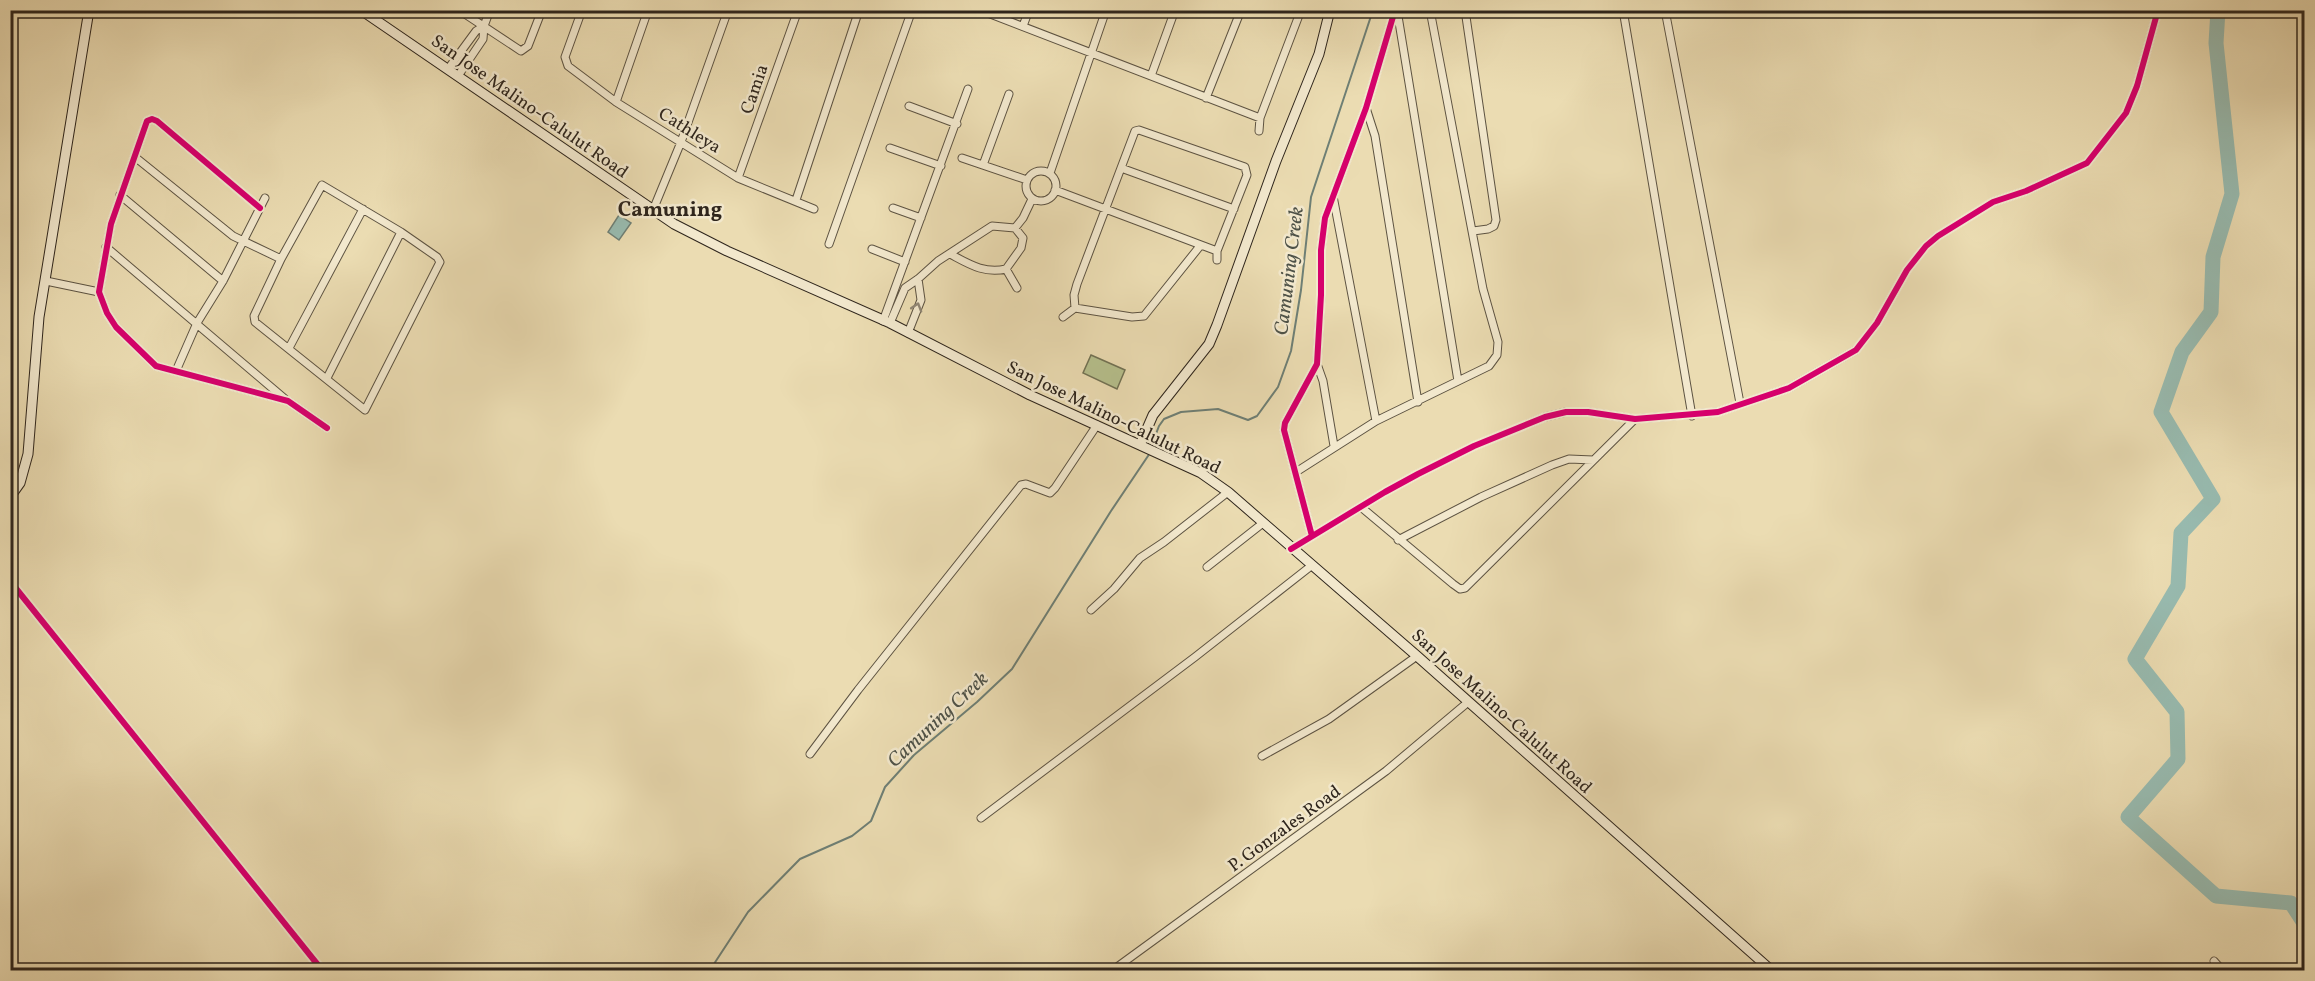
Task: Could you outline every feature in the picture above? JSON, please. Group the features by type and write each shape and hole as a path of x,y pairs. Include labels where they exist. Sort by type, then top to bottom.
{"main road":[{"path":"10,496 20,483 28,454 37,336 89,10"},
{"name":"San Jose Malino-Calulut Road","path":"361,10 653,210 707,241 886,322 1030,395 1201,473 1228,492 1417,656 1467,703 1771,970"},
{"path":"1140,445 1153,415 1209,344 1276,161 1319,54 1330,10"}],"street":[{"path":"459,10 517,50 523,51 528,46 542,10"},
{"path":"458,76 483,39 484,26 490,10"},
{"name":"Cathleya","path":"582,10 565,57 568,66 616,102 738,178 814,209"},
{"path":"616,102 648,10"},
{"path":"653,210 681,142 729,10"},
{"name":"Camia","path":"738,178 798,10"},
{"path":"796,200 859,10"},
{"path":"829,244 912,10"},
{"path":"980,10 1091,55 1260,118"},
{"path":"1023,26 1029,10"},
{"path":"1050,173 1106,10"},
{"path":"1150,76 1175,10"},
{"path":"1206,98 1241,10"},
{"path":"1259,131 1260,118 1301,10"},
{"path":"1334,446 1323,381 1317,364 1321,250 1325,218 1366,108 1396,10"},
{"path":"1396,10 1458,381"},
{"path":"1296,472 1376,421 1489,366 1497,355 1498,342 1483,289 1430,10"},
{"path":"1465,10 1496,220 1494,226 1488,230 1473,231"},
{"path":"1623,10 1692,416"},
{"path":"1665,10 1740,403"},
{"path":"1292,549 1385,492 1474,446 1545,417 1566,412 1588,412 1635,419 1692,416 1718,412 1789,388 1856,350 1877,323 1907,270 1926,246 1938,236 1993,202 2026,191 2087,163 2126,113 2138,86 2158,10"},
{"path":"448,69 476,31 484,26"},
{"path":"463,48 473,54"},
{"path":"886,322 905,262 968,89"},
{"path":"983,165 1009,93"},
{"path":"909,106 957,124"},
{"path":"1366,108 1375,136 1418,402"},
{"path":"260,208 157,121 152,119 147,121 120,195 106,247 99,292 107,313 116,327 156,366 288,401"},
{"path":"1075,308 1074,295 1077,285 1132,133 1139,130 1245,167 1247,175 1217,251 1217,260"},
{"path":"890,148 941,166"},
{"path":"135,157 233,236 281,258"},
{"path":"962,158 1027,180"},
{"path":"1121,168 1234,209"},
{"path":"1038,171 1050,173 1055,181 1055,190 1046,200 1032,199 1026,188 1027,180 1038,171"},
{"path":"322,185 401,231 437,256 440,262 364,410 255,322 254,316 281,258 322,185"},
{"path":"1055,190 1217,251"},
{"path":"1333,194 1376,421"},
{"path":"120,195 222,281"},
{"path":"176,371 197,323 266,198"},
{"path":"1015,228 1023,218 1032,199"},
{"path":"893,208 921,218"},
{"path":"289,348 363,209"},
{"path":"886,322 905,288 938,261 974,236 992,226 1015,228 1023,238 1021,248 1006,269 995,272 982,270 950,254"},
{"path":"327,378 401,231"},
{"path":"1063,317 1075,308 1144,316 1200,246"},
{"path":"106,247 288,401 327,428"},
{"path":"872,249 905,262"},
{"path":"1006,269 1017,288"},
{"path":"908,333 921,300 918,279"},
{"path":"46,281 99,292"},
{"path":"1312,536 1284,430 1285,423 1317,364"},
{"path":"1361,507 1398,540 1460,589 1465,588 1635,419"},
{"path":"810,753 1020,484 1050,493 1097,425"},
{"path":"1398,540 1481,497 1552,465 1569,459 1593,460"},
{"path":"1091,610 1114,589 1140,558 1228,492"},
{"path":"1207,567 1263,523"},
{"path":"981,818 1195,657 1311,566"},
{"path":"10,581 322,970"},
{"path":"1262,756 1329,719 1417,656"},
{"name":"P. Gonzales Road","path":"1113,970 1386,771 1467,703"},
{"path":"2214,961 2222,970"}],"green space":[{"path":"1091,355 1125,370 1117,389 1083,373"}],"water":[{"path":"619,215 631,223 619,240 608,232"}],"waterway":[{"name":"Camuning Creek","path":"1154,439 1164,419 1181,412 1218,409 1248,420 1257,416 1278,387 1291,351 1301,290 1311,197 1373,10"},
{"path":"2218,10 2216,43 2232,194 2213,257 2211,312 2182,352 2161,412 2213,499 2181,533 2178,586 2135,659 2177,712 2178,759 2128,817 2216,896 2291,903 2304,923"},
{"name":"Camuning Creek","path":"710,970 748,912 800,859 852,836 871,821 885,787 914,755 1012,669 1150,453"}],"cycle path":[{"path":"1312,536 1284,430 1285,423 1317,364 1321,250 1325,218 1366,108 1395,10"},
{"path":"1291,549 1418,474 1474,446 1545,417 1566,412 1588,412 1635,419 1718,412 1789,388 1856,350 1877,323 1907,270 1926,246 1938,236 1993,202 2026,191 2087,163 2126,113 2137,86 2158,10"},
{"path":"260,208 157,121 152,119 147,121 111,224 99,292 107,313 116,327 156,366 288,401 327,428"},
{"path":"10,581 322,970"}],"district":[{"name":"Camuning","path":"670,209"}]}
